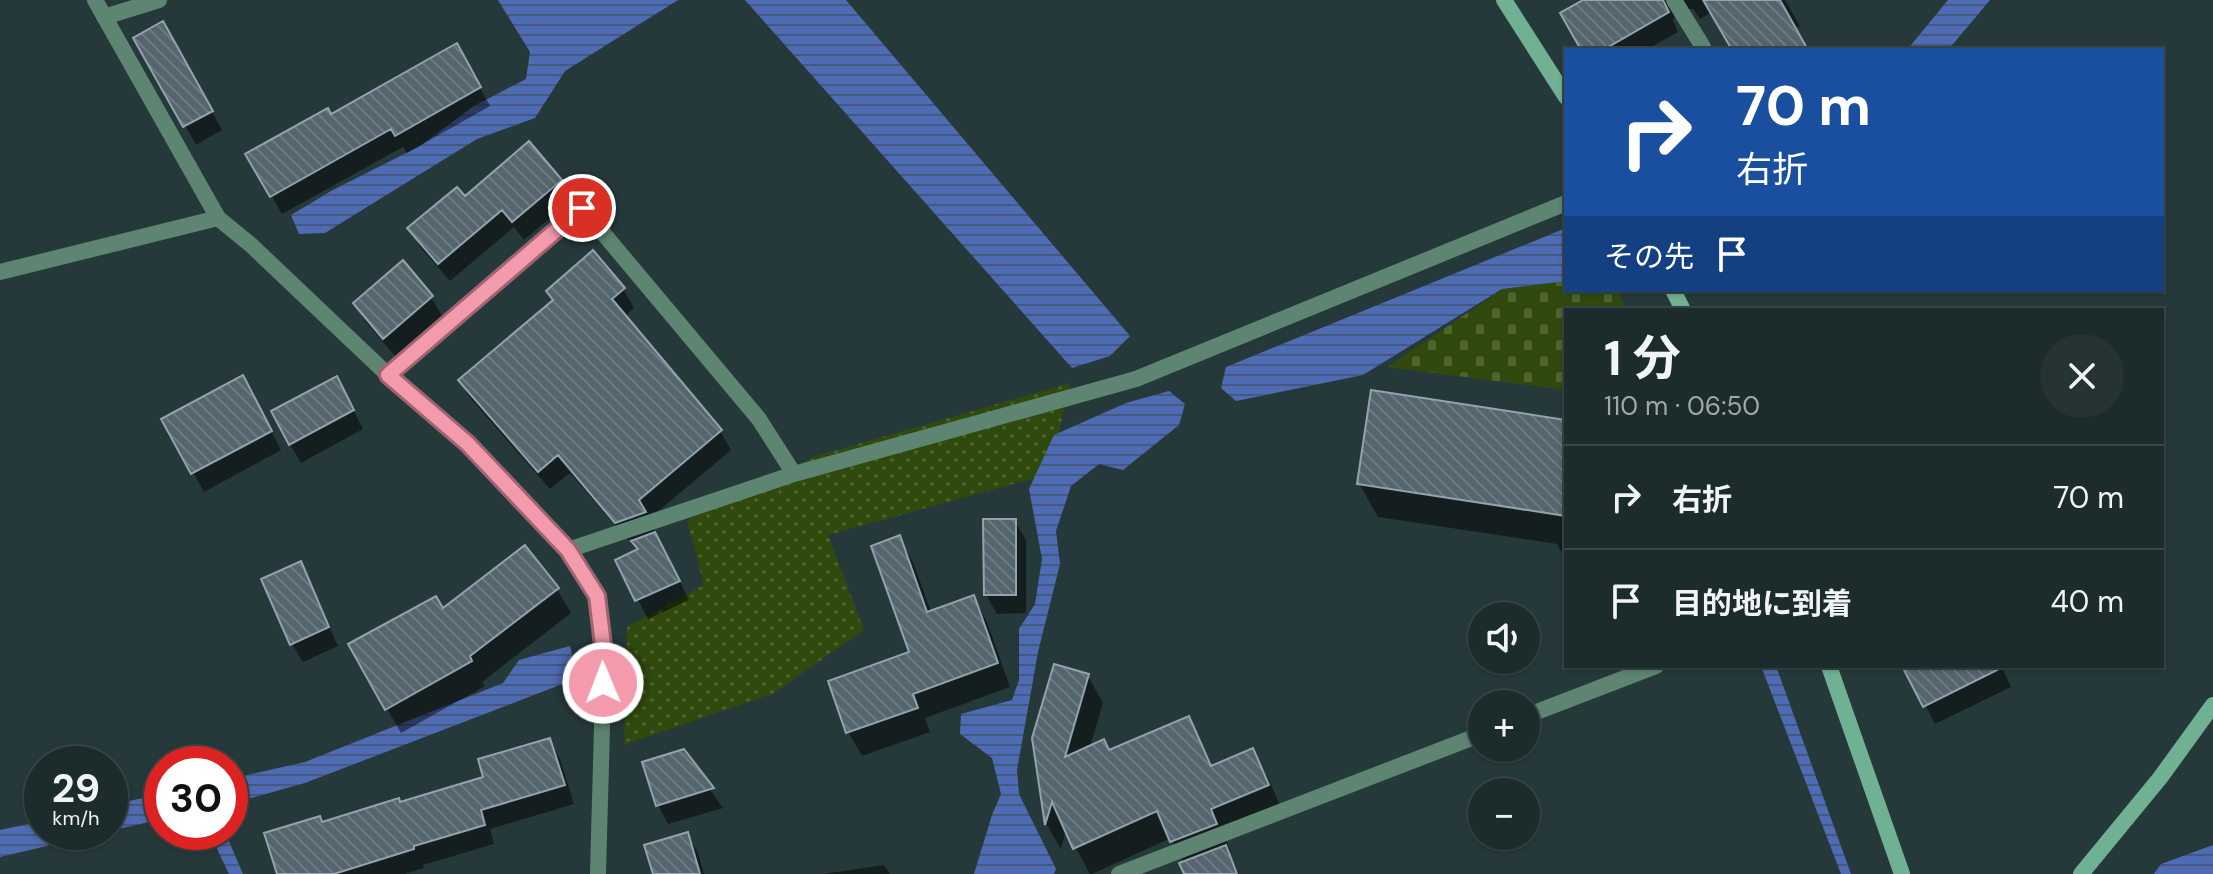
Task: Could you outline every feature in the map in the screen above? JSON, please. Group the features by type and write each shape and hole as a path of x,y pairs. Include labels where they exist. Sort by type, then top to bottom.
{"street":[{"path":"95,0 218,218 251,245 388,375 468,444 568,550 597,596 604,653 598,874"},
{"path":"104,17 159,0"},
{"path":"1504,0 1564,94"},
{"path":"1674,0 1703,47"},
{"path":"568,550 794,474 1136,379 1564,204"},
{"path":"388,375 582,208 759,419 794,474"},
{"path":"0,272 218,218"},
{"path":"1540,711 1651,668"},
{"path":"1830,668 1902,874"},
{"path":"2081,874 2160,778 2213,705"},
{"path":"1119,874 1468,739"}],"green space":[{"path":"1564,281 1564,292 1618,292 1626,308 1564,308 1564,390 1387,367 1503,289"},
{"path":"1070,383 1049,474 828,535 864,630 774,693 624,745 627,627 704,585 687,520 816,456"}],"water":[{"path":"498,0 678,0 565,71 535,118 477,139 325,233 299,234 291,215 420,146 474,106 526,79 530,52"},
{"path":"745,0 846,0 1130,336 1110,356 1072,368"},
{"path":"1948,0 1990,0 1950,48 1909,48"},
{"path":"1564,229 1564,281 1502,289 1363,375 1236,401 1221,388 1226,367"},
{"path":"1169,391 1185,404 1179,425 1123,470 1099,464 1071,486 1056,531 1060,564 1038,652 1017,770 1019,794 1056,869 1054,874 974,874 1001,794 992,758 960,734 961,714 1012,700 1019,680 1019,629 1035,604 1042,559 1029,489 1054,435 1126,403"},
{"path":"570,646 578,678 305,783 248,799 248,775 305,762 503,683 519,660"},
{"path":"1762,668 1777,668 1851,874 1841,874"},
{"path":"144,798 144,823 128,827 128,801"},
{"path":"24,825 24,850 30,850 0,857 0,830"},
{"path":"2213,845 2213,874 2154,874 2161,864"},
{"path":"218,850 233,850 243,874 229,874"}],"building":[{"path":"1583,0 1663,0 1669,12 1606,48 1580,48 1560,13"},
{"path":"1703,0 1780,0 1807,48 1731,48"},
{"path":"163,21 213,111 183,127 133,38"},
{"path":"457,43 481,87 395,136 391,129 270,197 245,154 328,108 331,114"},
{"path":"529,141 562,180 512,222 502,210 438,264 407,228 457,187 465,196"},
{"path":"593,250 625,288 612,299 722,430 639,500 646,512 615,523 558,455 538,472 458,380 553,300 546,291"},
{"path":"403,260 433,296 383,339 353,303"},
{"path":"243,375 272,431 191,474 161,419"},
{"path":"337,376 354,410 289,445 271,411"},
{"path":"1371,390 1564,420 1564,516 1357,484"},
{"path":"983,519 1016,519 1016,595 984,595"},
{"path":"655,532 680,581 635,601 615,560 638,549 631,541"},
{"path":"900,535 927,612 974,595 998,663 913,694 918,708 846,733 828,681 909,652 871,546"},
{"path":"525,545 559,588 470,656 472,661 385,710 348,644 436,596 443,608"},
{"path":"301,561 329,627 290,645 261,579"},
{"path":"1054,664 1089,674 1065,757 1104,739 1109,750 1189,716 1211,766 1253,748 1269,785 1211,809 1217,824 1170,842 1157,811 1073,849 1052,802 1045,825 1032,738"},
{"path":"1903,668 2001,668 1923,707"},
{"path":"550,738 565,785 481,810 485,825 334,874 277,874 264,833 320,816 322,822 483,777 478,759"},
{"path":"684,749 714,788 656,806 642,762"},
{"path":"688,832 700,874 653,874 644,845"},
{"path":"1226,845 1237,874 1184,874 1179,863"}],"route":[{"path":"582,208 388,375 468,444 568,550 597,596 604,653 603,683"}]}
